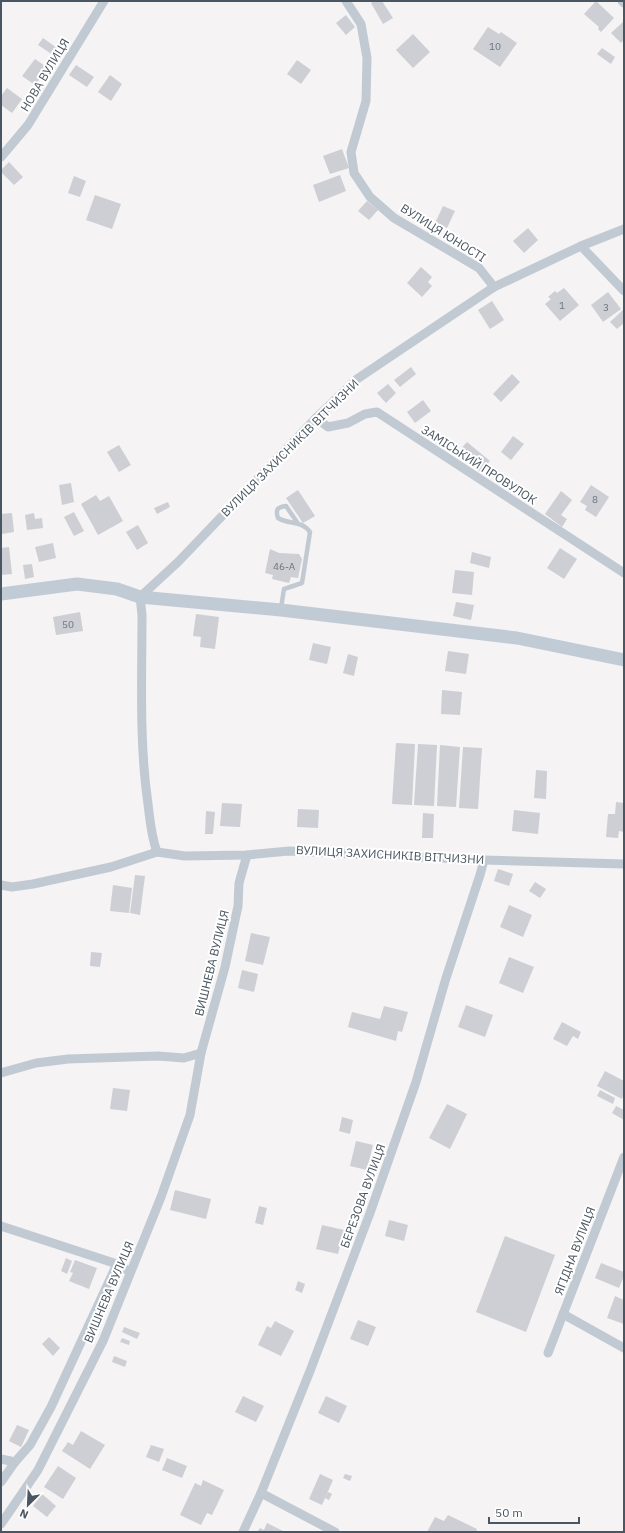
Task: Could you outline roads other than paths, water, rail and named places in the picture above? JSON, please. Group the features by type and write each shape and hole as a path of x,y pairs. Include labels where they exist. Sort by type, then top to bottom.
{"street":[{"name":"НОВА ВУЛИЦЯ","path":"1,157 28,125 104,1"},
{"name":"ВУЛИЦЯ ЮНОСТІ","path":"346,1 361,24 367,58 366,101 351,152 354,173 370,197 394,218 479,268 494,287"},
{"name":"ВУЛИЦЯ ЗАХИСНИКІВ ВІТЧИЗНИ","path":"140,597 178,562 316,418 356,380 494,287 581,246 624,229"},
{"path":"581,246 624,291"},
{"name":"ЗАМІСЬКИЙ ПРОВУЛОК","path":"316,418 328,427 348,423 365,414 377,412 624,573"},
{"path":"1,594 76,584 117,589 140,597 281,610 517,638 624,660"},
{"path":"140,597 142,615 143,743 145,783 152,840 157,852"},
{"name":"ВУЛИЦЯ ЗАХИСНИКІВ ВІТЧИЗНИ","path":"1,885 12,887 33,884 73,874 111,867 157,852 185,856 247,855 289,850 484,860 624,864"},
{"name":"ВИШНЕВА ВУЛИЦЯ","path":"1,1524 41,1463 103,1341 161,1197 190,1115 201,1053 225,967 238,906 239,883 247,855"},
{"name":"БЕРЕЗОВА ВУЛИЦЯ","path":"243,1532 261,1493 310,1371 370,1213 416,1082 446,978 484,860"},
{"path":"1,1073 36,1063 68,1059 158,1056 184,1058 201,1053"},
{"name":"ЯГІДНА ВУЛИЦЯ","path":"548,1353 624,1157"},
{"path":"1,1226 117,1264 130,1272"},
{"path":"1,1482 15,1462 30,1445 52,1407 117,1264"},
{"path":"563,1314 624,1348"},
{"path":"1,1459 15,1462"},
{"path":"261,1493 335,1532"}],"lane":[{"path":"281,610 284,589 302,583 310,532 308,528 297,522 286,506 280,506 276,513 278,518 289,523 297,522"}]}
